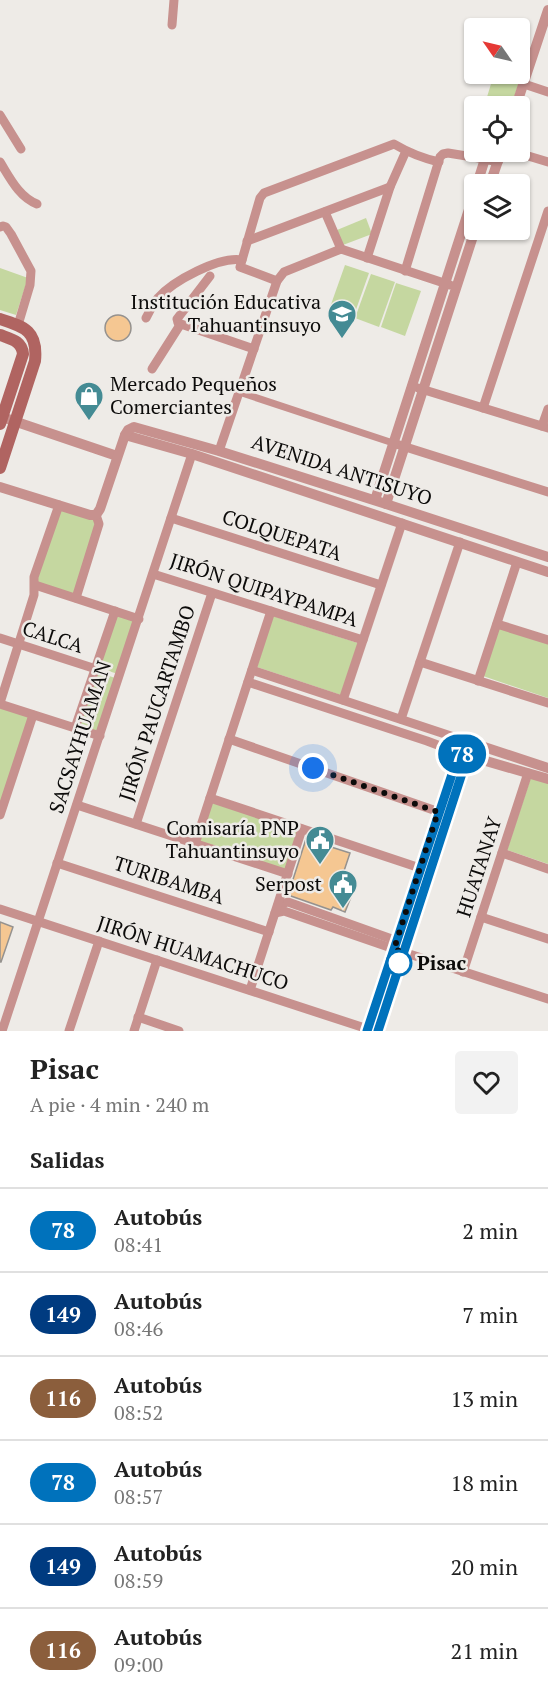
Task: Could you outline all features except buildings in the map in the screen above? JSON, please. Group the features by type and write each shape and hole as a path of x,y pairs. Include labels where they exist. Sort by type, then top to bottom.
{"main road":[{"path":"0,319 26,328 35,342 36,352 0,468"},
{"path":"0,335 20,343 23,354 2,413"}],"street":[{"path":"172,25 174,0"},
{"path":"530,66 548,10"},
{"path":"520,96 524,84 548,92"},
{"path":"0,116 21,149"},
{"path":"241,264 260,198 264,193 394,144 421,158 438,162"},
{"path":"367,258 390,187 406,151"},
{"path":"405,271 438,162 443,154 464,156"},
{"path":"530,157 548,162"},
{"path":"0,162 19,191 37,204"},
{"path":"247,241 390,187"},
{"path":"325,212 341,249"},
{"path":"483,408 548,212"},
{"path":"0,227 6,227 31,271 30,285 18,325"},
{"path":"375,500 393,443 417,388 450,285 464,232"},
{"path":"450,285 470,240"},
{"path":"219,451 277,281 284,272 341,249 450,285"},
{"path":"146,318 159,297 179,281 220,261 231,259 277,281"},
{"path":"152,369 179,322 210,276"},
{"path":"179,322 254,350"},
{"path":"417,388 545,427 548,409"},
{"path":"386,504 405,447 417,388"},
{"path":"239,392 548,492"},
{"path":"2,413 15,422 117,456"},
{"name":"AVENIDA ANTISUYO","path":"548,557 219,451 136,428 131,428 125,435 192,454 548,572"},
{"path":"0,487 90,515 96,514 125,435"},
{"name":"SACSAYHUAMAN","path":"2,1031 192,454"},
{"path":"58,505 34,578 34,595 0,704 100,736"},
{"path":"76,598 99,524 96,514"},
{"name":"COLQUEPATA","path":"171,518 381,585"},
{"path":"343,700 402,523"},
{"path":"401,719 460,542"},
{"path":"478,681 517,562"},
{"name":"JIRÓN QUIPAYPAMPA","path":"153,574 363,640"},
{"path":"35,585 139,619"},
{"name":"JIRÓN PAUCARTAMBO","path":"136,824 212,592"},
{"path":"75,728 115,611"},
{"path":"195,843 271,611"},
{"path":"497,624 548,640"},
{"name":"CALCA","path":"0,638 96,669"},
{"path":"420,662 548,703"},
{"path":"252,670 548,768"},
{"path":"248,682 463,754 548,779"},
{"path":"0,812 33,715"},
{"path":"229,739 443,814"},
{"path":"372,1030 468,742"},
{"name":"HUATANAY","path":"463,972 528,773"},
{"path":"210,798 420,868"},
{"path":"77,805 288,874"},
{"path":"400,947 420,868 443,814"},
{"path":"250,990 302,829"},
{"path":"502,853 548,869"},
{"name":"TURIBAMBA","path":"57,862 268,932"},
{"path":"276,909 288,902 463,972 548,999"},
{"name":"JIRÓN HUAMACHUCO","path":"0,909 372,1030"},
{"path":"481,916 548,939"},
{"path":"69,1031 99,941"},
{"path":"134,1031 157,960"},
{"path":"138,1017 179,1031"}],"green space":[{"path":"491,84 519,84 514,96 487,96"},
{"path":"366,218 372,234 343,245 337,230"},
{"path":"345,265 369,273 353,318 329,310"},
{"path":"0,268 28,278 16,315 0,310"},
{"path":"371,274 395,282 379,327 355,318"},
{"path":"396,283 421,291 405,336 381,327"},
{"path":"60,509 98,521 74,594 36,582"},
{"path":"116,614 135,620 118,674 99,668"},
{"path":"273,616 358,643 341,695 257,667"},
{"path":"499,627 548,642 548,698 483,676"},
{"path":"98,672 115,678 98,732 79,726"},
{"path":"1,707 31,716 0,808 0,709"},
{"path":"531,777 548,783 548,864 507,850"},
{"path":"213,801 298,830 285,870 199,842"}],"bus line":[{"name":"78","path":"367,1031 459,753 468,755 378,1031"}],"place":[{"name":"Institución Educativa Tahuantinsuyo","path":"342,340"},
{"name":"Mercado Pequeños Comerciantes","path":"89,422"},
{"name":"Comisaría PNP Tahuantinsuyo","path":"320,866"},
{"name":"Serpost","path":"343,910"},
{"name":"Pisac","path":"399,963"}],"route":[{"path":"313,768 438,812 394,949 403,952 399,963"}]}
